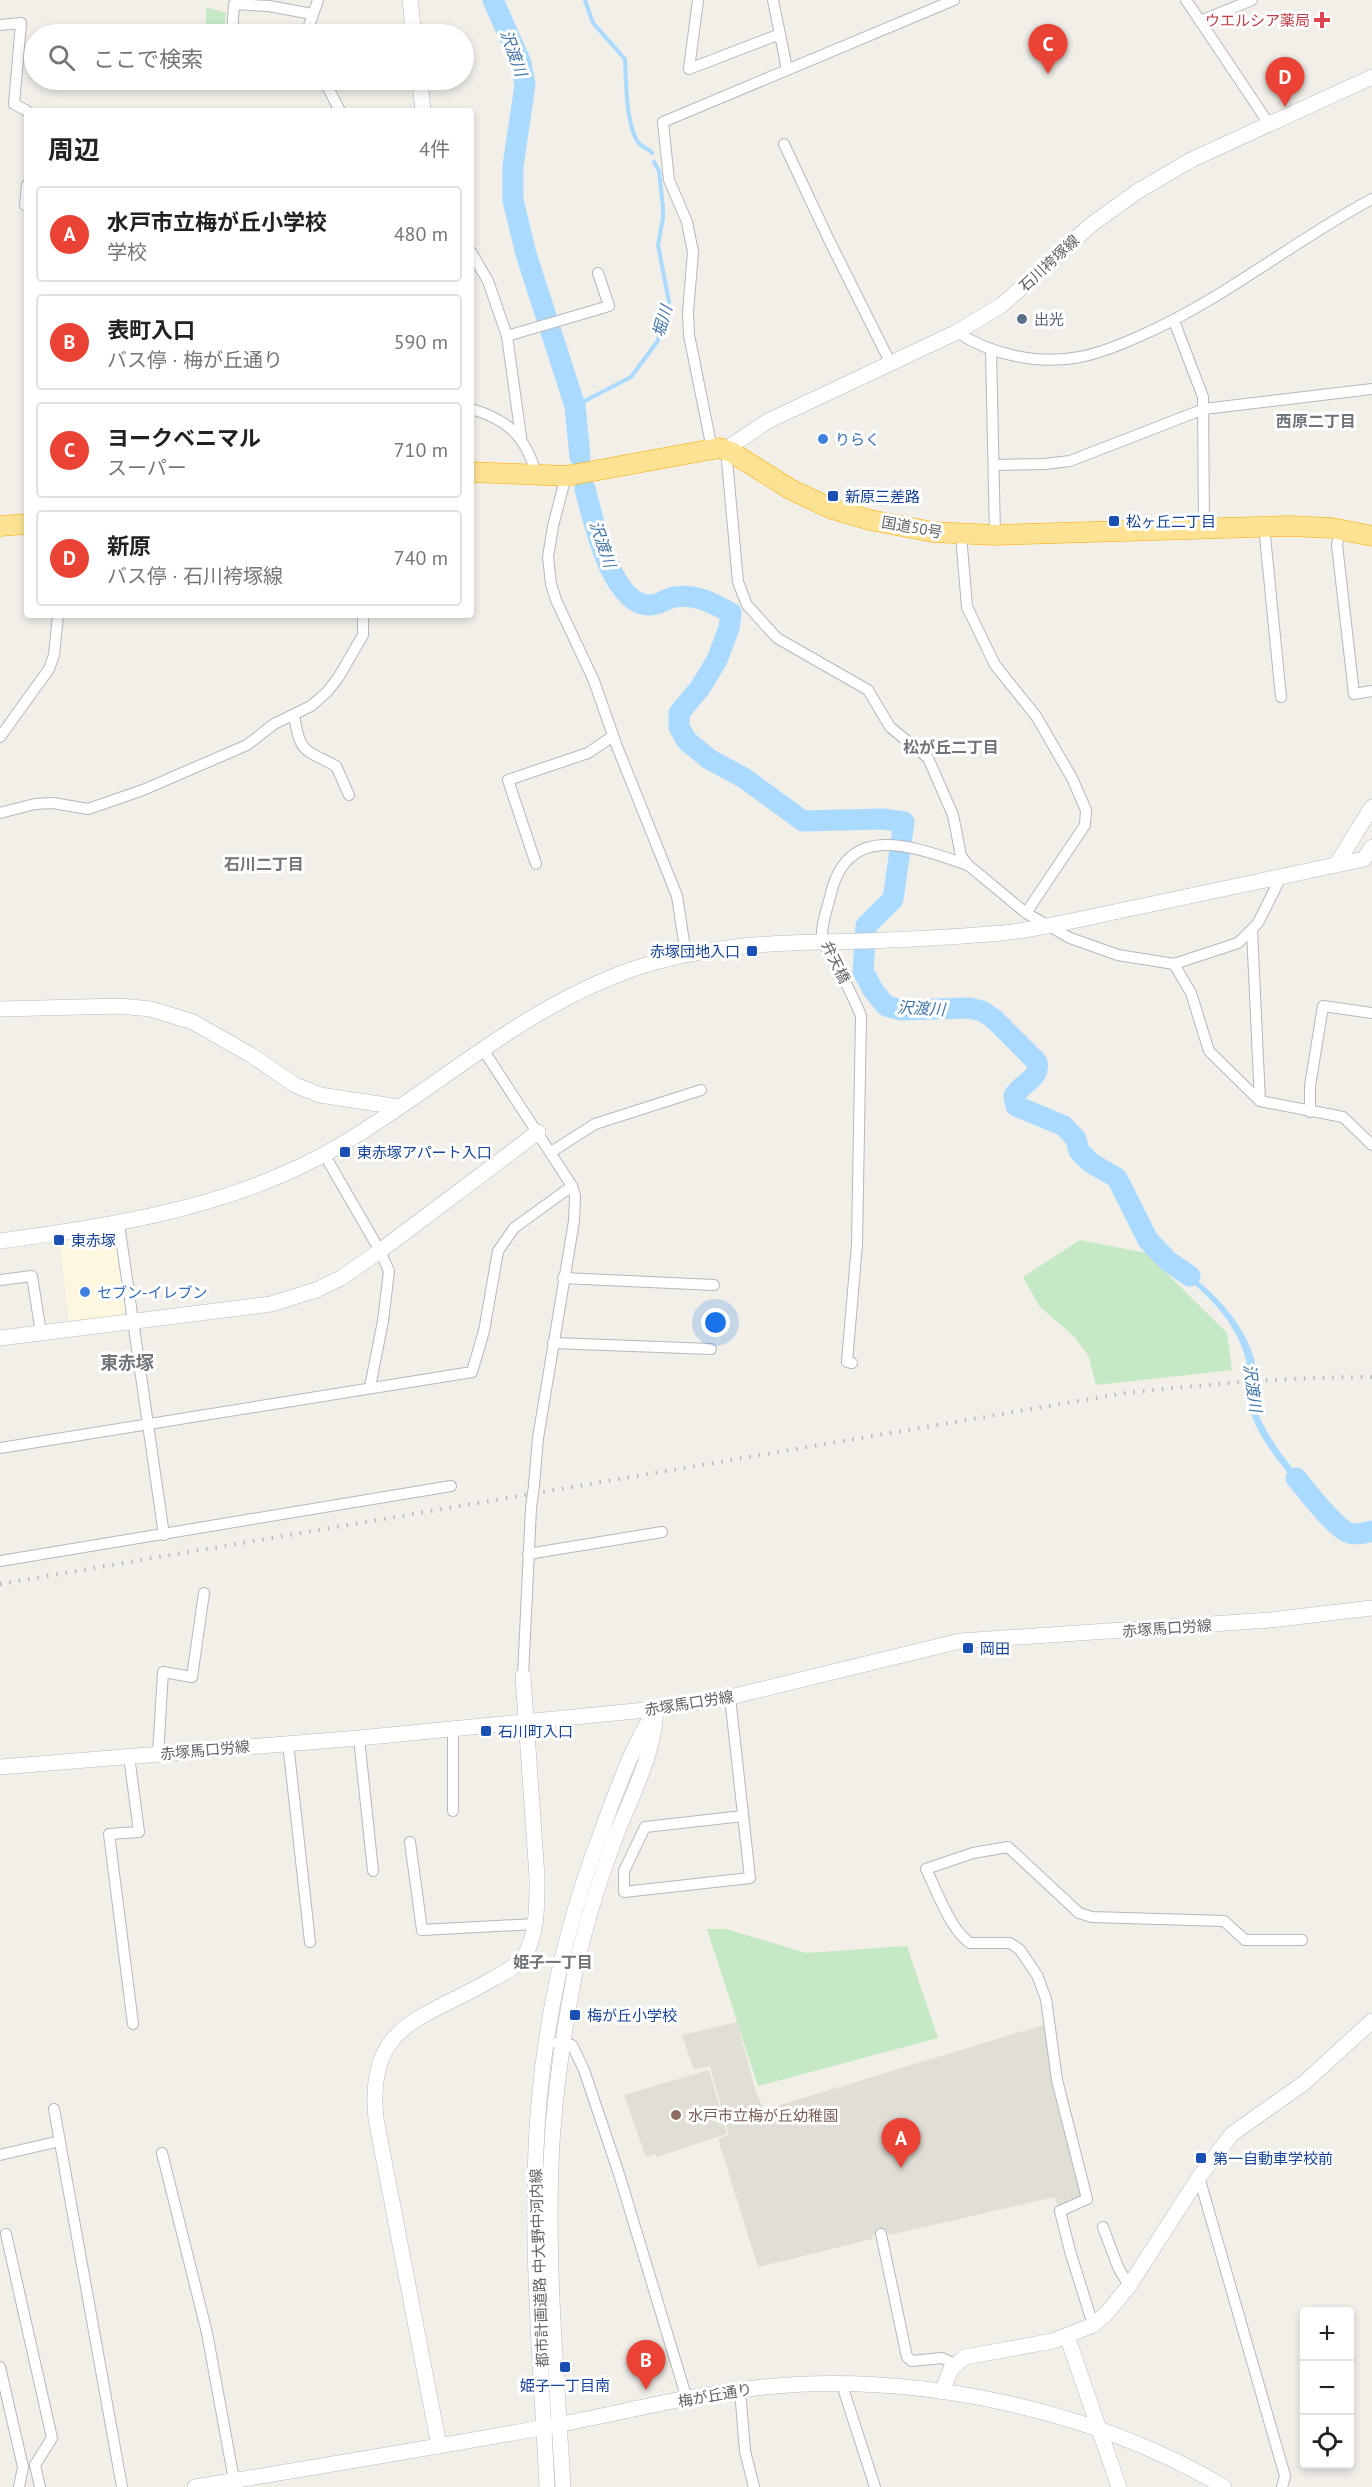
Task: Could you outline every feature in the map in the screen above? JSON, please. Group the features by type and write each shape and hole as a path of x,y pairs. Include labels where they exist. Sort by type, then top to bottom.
{"highway":[{"path":"474,472 566,476 719,449"},
{"name":"国道50号","path":"719,449 790,489 832,509 905,527 961,535 995,536 1264,526 1340,529 1372,536"},
{"path":"0,526 24,524"}],"street":[{"path":"309,24 318,0"},
{"path":"410,0 413,24"},
{"path":"699,0 689,69 780,34"},
{"path":"772,0 788,69"},
{"path":"954,0 663,122 669,180 687,222 693,252 688,312 689,335 719,449 738,582 747,604 777,638 868,690 890,727 928,758 953,814 961,856 968,865 1026,913 1046,926 1070,938 1118,955 1174,964 1238,944 1258,923 1281,877"},
{"path":"1186,0 1269,124"},
{"path":"1200,21 1252,0"},
{"path":"233,24 234,4 280,7 312,14"},
{"path":"0,25 21,23 14,104 24,109"},
{"name":"石川袴塚線","path":"719,449 768,421 957,332 1002,305 1092,224 1138,190 1191,160 1372,77"},
{"path":"329,90 338,108"},
{"path":"421,90 423,108"},
{"path":"784,144 891,363"},
{"path":"957,332 977,345 1027,357 1077,358 1120,345 1174,321 1372,199"},
{"path":"474,257 488,281 507,336 521,437 537,476"},
{"path":"507,336 609,306 598,273"},
{"path":"1174,321 1203,397 1204,529"},
{"path":"991,349 995,536"},
{"path":"995,465 1044,464 1070,460 1204,409 1372,389"},
{"path":"474,410 506,425 521,437"},
{"path":"566,476 553,526 548,570 556,600 594,681 613,736 677,896 686,954"},
{"path":"1264,526 1281,697"},
{"path":"1340,529 1337,545 1353,694 1372,691"},
{"path":"961,535 967,607 971,616 995,665 1036,716 1072,778 1086,810 1084,825 1026,913"},
{"path":"0,737 49,669 54,655 58,618"},
{"path":"0,813 35,804 53,803 87,809 143,790 247,745 274,723 294,716 311,706 327,692 338,678 363,635 363,618"},
{"path":"294,716 298,741 308,753 336,766 349,795"},
{"path":"536,864 508,780 588,753 613,736"},
{"path":"1336,865 1372,807"},
{"name":"弁天橋","path":"852,1363 847,1362 857,1244 861,1016 852,992 823,942 823,930 832,886 840,869 860,849 875,844 891,844 925,851 968,865"},
{"path":"0,1241 119,1224 203,1204 255,1185 324,1154 399,1107 512,1028 579,991 635,969 686,954 736,946 1006,932 1046,926 1281,877 1336,865 1369,854"},
{"path":"1252,931 1260,1101"},
{"path":"1174,964 1191,993 1209,1051 1260,1101 1343,1117 1372,1145"},
{"path":"0,1009 120,1006 151,1009 193,1022 251,1055 295,1084 320,1095 399,1107"},
{"path":"1310,1112 1310,1086 1323,1006 1372,1013"},
{"path":"439,2446 376,2119 374,2086 381,2059 394,2035 420,2016 482,1985 515,1965 522,1958 534,1924 537,1877 523,1676 528,1554 538,1438 575,1208 572,1186 482,1048"},
{"path":"551,1152 595,1125 700,1090"},
{"path":"0,1338 271,1304 296,1298 341,1278 538,1132"},
{"path":"324,1154 386,1262 389,1281 370,1388"},
{"path":"0,1448 471,1372 484,1331 498,1251 514,1228 572,1186"},
{"path":"119,1224 164,1535"},
{"path":"0,1280 32,1276 40,1333"},
{"path":"563,1278 714,1285"},
{"path":"553,1343 711,1349"},
{"path":"0,1561 451,1486"},
{"path":"528,1554 662,1532"},
{"path":"159,1754 163,1672 192,1677 204,1593"},
{"name":"赤塚馬口労線","path":"0,1767 359,1738 656,1709 730,1697 960,1641 1259,1621 1372,1608"},
{"path":"730,1697 750,1878 624,1893 624,1871 645,1827 743,1816"},
{"name":"都市計画道路 中大野中河内線","path":"547,2487 535,2208 539,2101 547,2042 565,1949 584,1881 633,1750 656,1709"},
{"name":"都市計画道路 中大野中河内線","path":"563,2487 550,2264 550,2208 551,2153 563,2044 575,1971 587,1922 610,1852 648,1758 654,1735 656,1709"},
{"path":"453,1729 453,1811"},
{"path":"359,1738 373,1871"},
{"path":"288,1743 310,1942"},
{"path":"129,1756 139,1832 109,1834 133,2024"},
{"path":"410,1842 422,1930 534,1924"},
{"path":"1093,2325 1060,2211 1087,2199 1057,2080 1046,1999 1037,1975 1020,1950 1010,1943 970,1943 966,1941 951,1919 927,1869 973,1853 1008,1848 1078,1913 1092,1917 1224,1921 1245,1940 1302,1940"},
{"path":"942,2392 955,2364 965,2357 1067,2336 1093,2325 1106,2314 1129,2286 1199,2177 1232,2134 1304,2083 1372,2021"},
{"path":"547,2042 572,2045 591,2090 619,2174 687,2399"},
{"path":"54,2109 122,2487"},
{"path":"0,2155 60,2141"},
{"path":"162,2153 207,2333 234,2481"},
{"path":"1199,2177 1285,2476 1282,2487"},
{"path":"1103,2227 1118,2267 1129,2286"},
{"path":"6,2234 52,2438 35,2465 40,2487"},
{"path":"881,2234 907,2356 912,2361 942,2358 955,2364"},
{"path":"1067,2336 1119,2487"},
{"path":"0,2367 23,2467 19,2487"},
{"name":"梅が丘通り","path":"195,2487 544,2428 740,2390 802,2385 906,2387 1008,2404 1099,2428 1204,2475 1224,2487"},
{"path":"842,2385 875,2487"},
{"path":"740,2390 745,2451 754,2487"}],"shaded area":[{"path":"112,1235 115,1240 125,1311 121,1316 69,1323 60,1242"},
{"path":"737,2022 756,2092 764,2110 1046,2024 1083,2199 1058,2208 1055,2197 889,2235 888,2232 872,2236 872,2239 758,2267 718,2139 729,2135 710,2066 694,2070 682,2035"},
{"name":"水戸市立梅が丘幼稚園","path":"709,2070 727,2134 657,2157 655,2154 646,2157 624,2095"}],"green space":[{"path":"206,7 226,13 224,24 206,24"},
{"path":"1080,1240 1146,1253 1227,1333 1232,1370 1096,1385 1089,1357 1074,1336 1040,1307 1023,1277"},
{"path":"707,1929 726,1929 806,1953 907,1946 938,2038 758,2086"}],"water":[{"path":"1170,1258 1220,1302 1241,1329 1254,1359 1256,1403 1260,1418 1278,1449 1316,1497 1311,1501 1271,1452 1253,1419 1249,1404 1246,1360 1234,1330 1203,1292 1166,1262"}],"waterway":[{"name":"沢渡川","path":"493,0 521,63 525,85 513,166 513,200 526,254 575,406 580,457"},
{"name":"堀川","path":"585,0 593,23 625,59 627,102 631,125 638,142 652,153"},
{"name":"堀川","path":"575,406 631,377 657,342 664,324 669,302 658,245 663,207 659,171 654,162"},
{"name":"沢渡川","path":"585,489 606,558 624,590 635,601 652,605 682,596 704,600 731,613 729,628 717,660 700,688 679,713 679,727 687,741 709,759 744,778 803,821 883,819 904,822 893,899 866,926 863,971 873,990 886,1006 902,1010 969,1008 982,1011 994,1019 1037,1062 1036,1073 1014,1096 1016,1106 1064,1126 1076,1139 1079,1151 1091,1163 1117,1178 1148,1240 1168,1261 1190,1276"},
{"name":"沢渡川","path":"1296,1478 1321,1508 1343,1529 1354,1534 1372,1531"}],"railway":[{"path":"0,1584 1126,1393 1310,1378 1372,1377"}],"place":[{"name":"ウエルシア薬局","path":"1322,20"},
{"name":"ヨークベニマル","path":"1048,74"},
{"name":"新原","path":"1285,107"},
{"name":"出光","path":"1022,319"},
{"name":"りらく","path":"823,439"},
{"name":"新原三差路","path":"833,496"},
{"name":"松ヶ丘二丁目","path":"1114,521"},
{"name":"赤塚団地入口","path":"752,951"},
{"name":"東赤塚アパート入口","path":"345,1152"},
{"name":"東赤塚","path":"59,1240"},
{"name":"セブン-イレブン","path":"85,1292"},
{"name":"岡田","path":"968,1648"},
{"name":"石川町入口","path":"486,1731"},
{"name":"梅が丘小学校","path":"575,2015"},
{"name":"水戸市立梅が丘幼稚園","path":"676,2115"},
{"name":"第一自動車学校前","path":"1201,2158"},
{"name":"水戸市立梅が丘小学校","path":"901,2168"},
{"name":"姫子一丁目南","path":"565,2367"},
{"name":"表町入口","path":"646,2390"}],"district":[{"name":"西原二丁目","path":"1316,421"},
{"name":"松が丘二丁目","path":"951,747"},
{"name":"石川二丁目","path":"264,864"},
{"name":"東赤塚","path":"127,1362"},
{"name":"姫子一丁目","path":"553,1962"}]}
